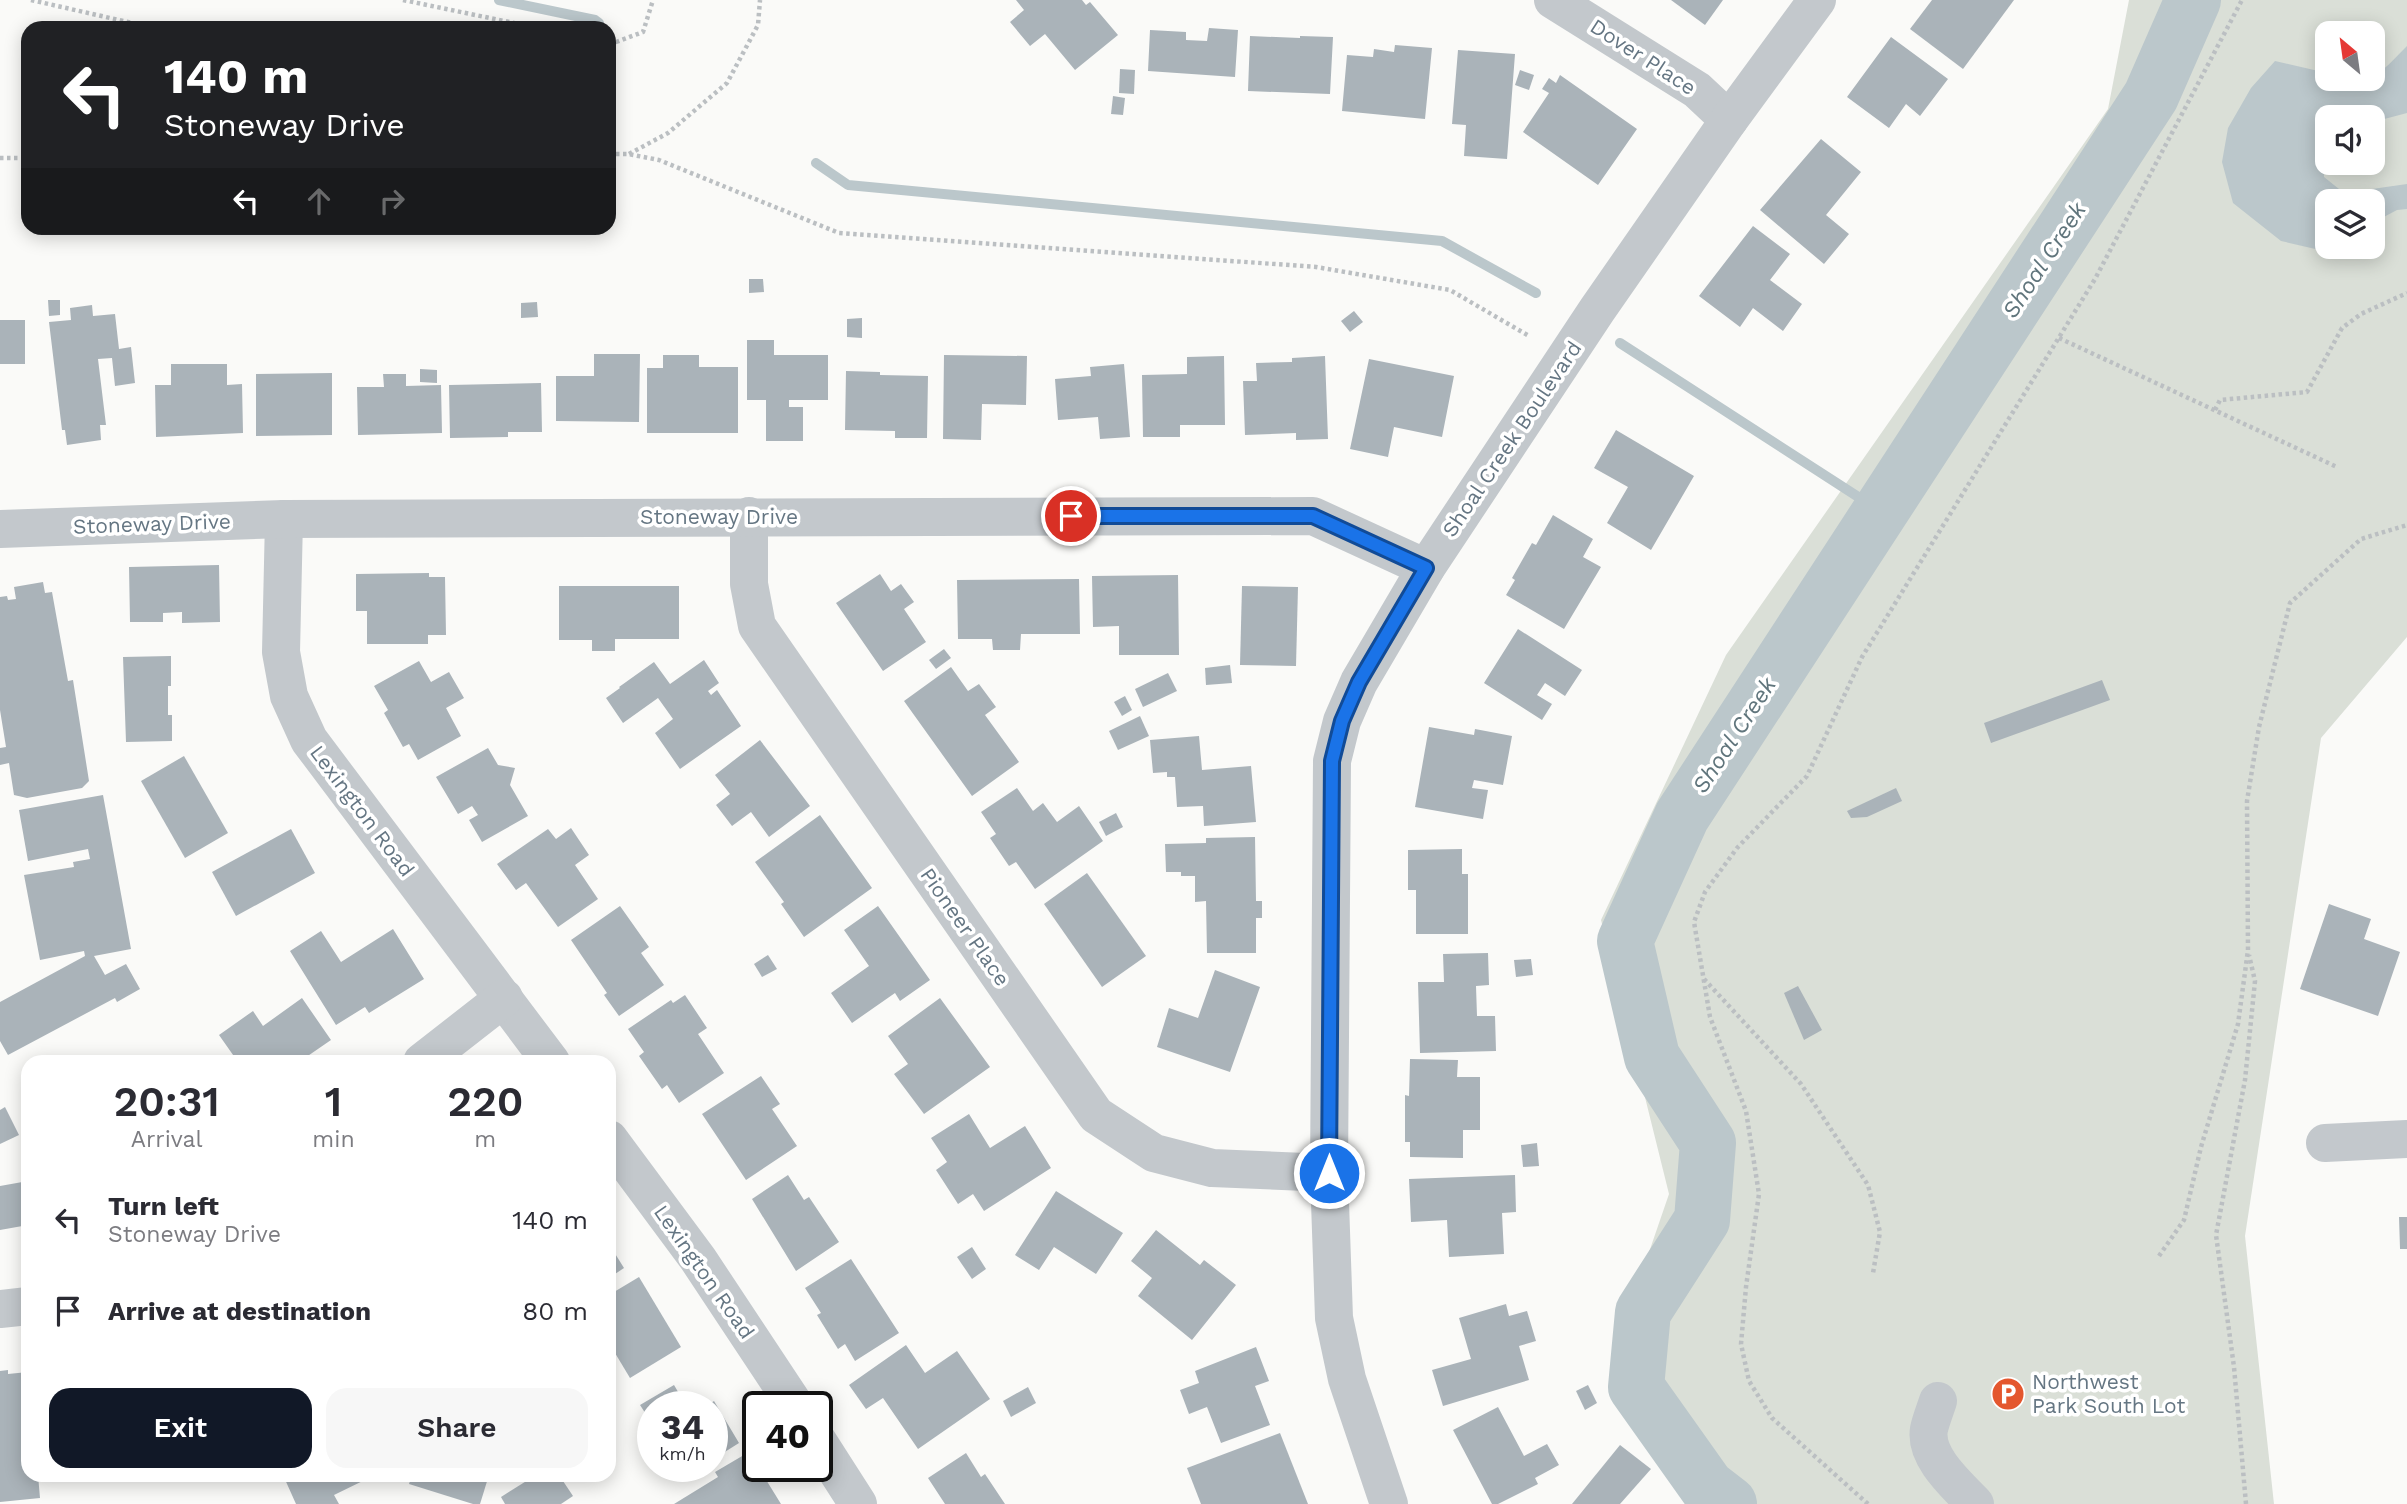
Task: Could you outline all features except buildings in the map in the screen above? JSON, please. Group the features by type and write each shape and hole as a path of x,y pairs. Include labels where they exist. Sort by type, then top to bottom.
{"street":[{"name":"Dover Place","path":"1553,0 1697,90 1729,120"},
{"name":"Shoal Creek Boulevard","path":"1389,1504 1348,1379 1334,1318 1329,1173 1332,761 1342,721 1359,682 1426,568 1588,324 1729,120 1817,0"},
{"name":"Pioneer Place","path":"749,516 749,584 757,626 1096,1115 1154,1153 1212,1168 1329,1173"},
{"name":"Stoneway Drive","path":"0,529 284,519 1313,516 1426,568"},
{"name":"Lexington Road","path":"284,519 281,652 289,696 309,740 546,1055"},
{"path":"431,1055 504,998"},
{"path":"2325,1143 2407,1139"},
{"name":"Lexington Road","path":"616,1148 698,1259 785,1391"},
{"path":"0,1309 21,1307"},
{"path":"1933,1416 1934,1454 1949,1476 1975,1504"},
{"path":"833,1465 858,1504"}],"path":[{"path":"31,0 123,21"},
{"path":"403,0 504,21"},
{"path":"616,42 643,32 653,0"},
{"path":"628,154 668,134 727,83 758,25 760,0"},
{"path":"1868,1504 1772,1418 1749,1381 1741,1344 1759,1194 1746,1111 1710,1017 1694,922 1705,892 1737,848 1807,776 1862,657 2095,279 2242,0"},
{"path":"616,155 628,154 659,160 839,233 1316,267 1450,290 1529,336"},
{"path":"0,158 21,158"},
{"path":"2215,411 2220,400 2307,392 2342,328 2361,314 2407,293"},
{"path":"2059,338 2337,467"},
{"path":"2159,1256 2184,1220 2201,1147 2238,1024 2248,950 2247,801 2259,727 2290,603 2361,539 2407,525"},
{"path":"2246,1504 2234,1367 2216,1235 2246,1068 2255,981 2248,950"},
{"path":"1703,978 1801,1084 1868,1185 1880,1232 1873,1273"}],"shaded area":[{"path":"2129,0 2407,0 2407,637 2321,738 2245,1236 2274,1504 1703,1504 1684,1486 1613,1357 1669,1194 1601,920 1726,655 2108,109"},
{"path":"2407,46 2407,113 2385,119 2385,105 2315,105 2315,175 2324,175 2339,189 2315,189 2315,249 2281,241 2233,203 2222,162 2228,128 2251,88 2275,61 2315,70 2315,91 2385,91 2385,67"},
{"path":"2407,184 2407,209 2397,210 2385,216 2385,189 2372,189"}],"waterway":[{"path":"499,0 596,21"},
{"name":"Shoal Creek","path":"1729,1504 1707,1487 1636,1387 1643,1312 1702,1220 1708,1143 1652,1057 1625,941 1682,816 2151,96 2193,0"},
{"path":"816,163 848,185 1442,241 1536,293"},
{"path":"1620,343 1880,511"}],"place":[{"name":"Northwest Park South Lot","path":"2008,1394"}],"route":[{"path":"1071,516 1313,516 1426,568 1359,682 1342,721 1332,761 1329,1173"}]}
